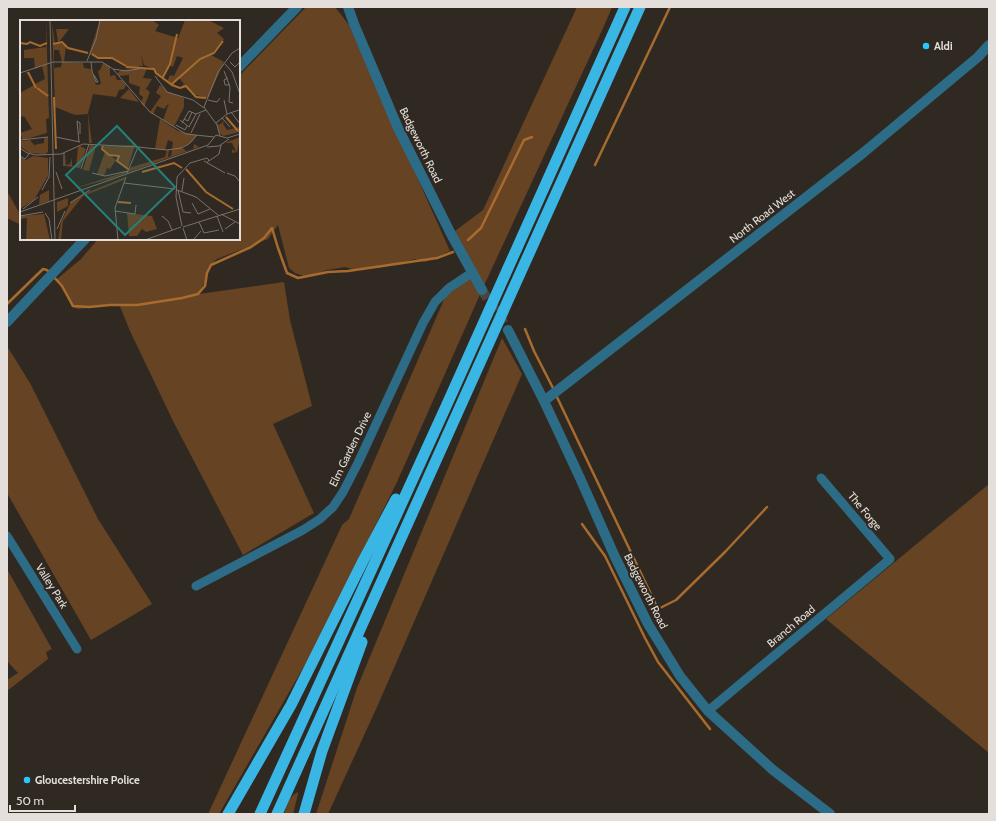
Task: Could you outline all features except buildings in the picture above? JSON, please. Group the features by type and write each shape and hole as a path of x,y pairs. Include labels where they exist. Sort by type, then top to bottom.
{"highway":[{"path":"260,814 448,402 625,7"},
{"path":"277,814 640,7"},
{"path":"228,814 290,705 363,561 448,402"},
{"path":"304,814 322,751 398,546"}],"street":[{"path":"240,66 297,7"},
{"name":"Badgeworth Road","path":"348,7 398,128 451,234 482,290"},
{"name":"North Road West","path":"544,401 863,153 978,57 989,45"},
{"path":"7,322 83,240"},
{"name":"Elm Garden Drive","path":"196,586 303,530 320,519 333,507 343,492 358,463 423,323 435,302 449,288 473,272"},
{"name":"Badgeworth Road","path":"508,330 544,401 615,558 648,624 680,676 708,711 773,770 830,814"},
{"name":"The Forge","path":"821,478 890,560"},
{"name":"Valley Park","path":"7,536 77,649"},
{"name":"Branch Road","path":"708,711 890,560"}],"shaded area":[{"path":"306,7 335,7 349,25 450,251 425,262 415,259 383,267 356,270 345,267 327,270 307,277 295,273 289,268 278,225 268,239 217,259 209,266 207,277 199,294 284,282 290,320 312,406 273,424 314,513 243,555 173,421 130,331 119,304 78,309 72,307 62,286 56,280 81,259 97,240 240,240 240,75"},
{"path":"577,7 612,7 482,290 397,482 314,649 219,814 208,814 342,525 349,519 449,288 473,272 451,234 483,210"},
{"path":"7,191 20,214 20,224 7,218"},
{"path":"502,338 522,374 377,707 328,814 316,814 357,688"},
{"path":"7,346 30,383 98,519 152,604 91,640 7,493"},
{"path":"989,484 989,753 826,619"},
{"path":"7,569 52,649 46,652 48,659 7,691 7,680 18,673 7,661"},
{"path":"298,792 293,814 284,814 290,799"}],"waterway":[{"path":"595,165 670,7"},
{"path":"468,240 481,228 524,140 532,137"},
{"path":"53,276 62,286 73,306 89,307 137,305 182,298 198,294 205,286 207,273 211,265 251,247 264,238 272,228 287,273 298,278 328,272 348,271 437,258 453,252"},
{"path":"7,304 43,269 49,272"},
{"path":"525,329 534,351 554,390"},
{"path":"556,395 658,609 676,600 725,552 767,507"},
{"path":"582,524 605,556 658,662 710,729"}],"tunnel":[{"path":"482,290 508,330"}],"place":[{"name":"Aldi","path":"926,46"},
{"name":"Gloucestershire Police","path":"27,780"}]}
